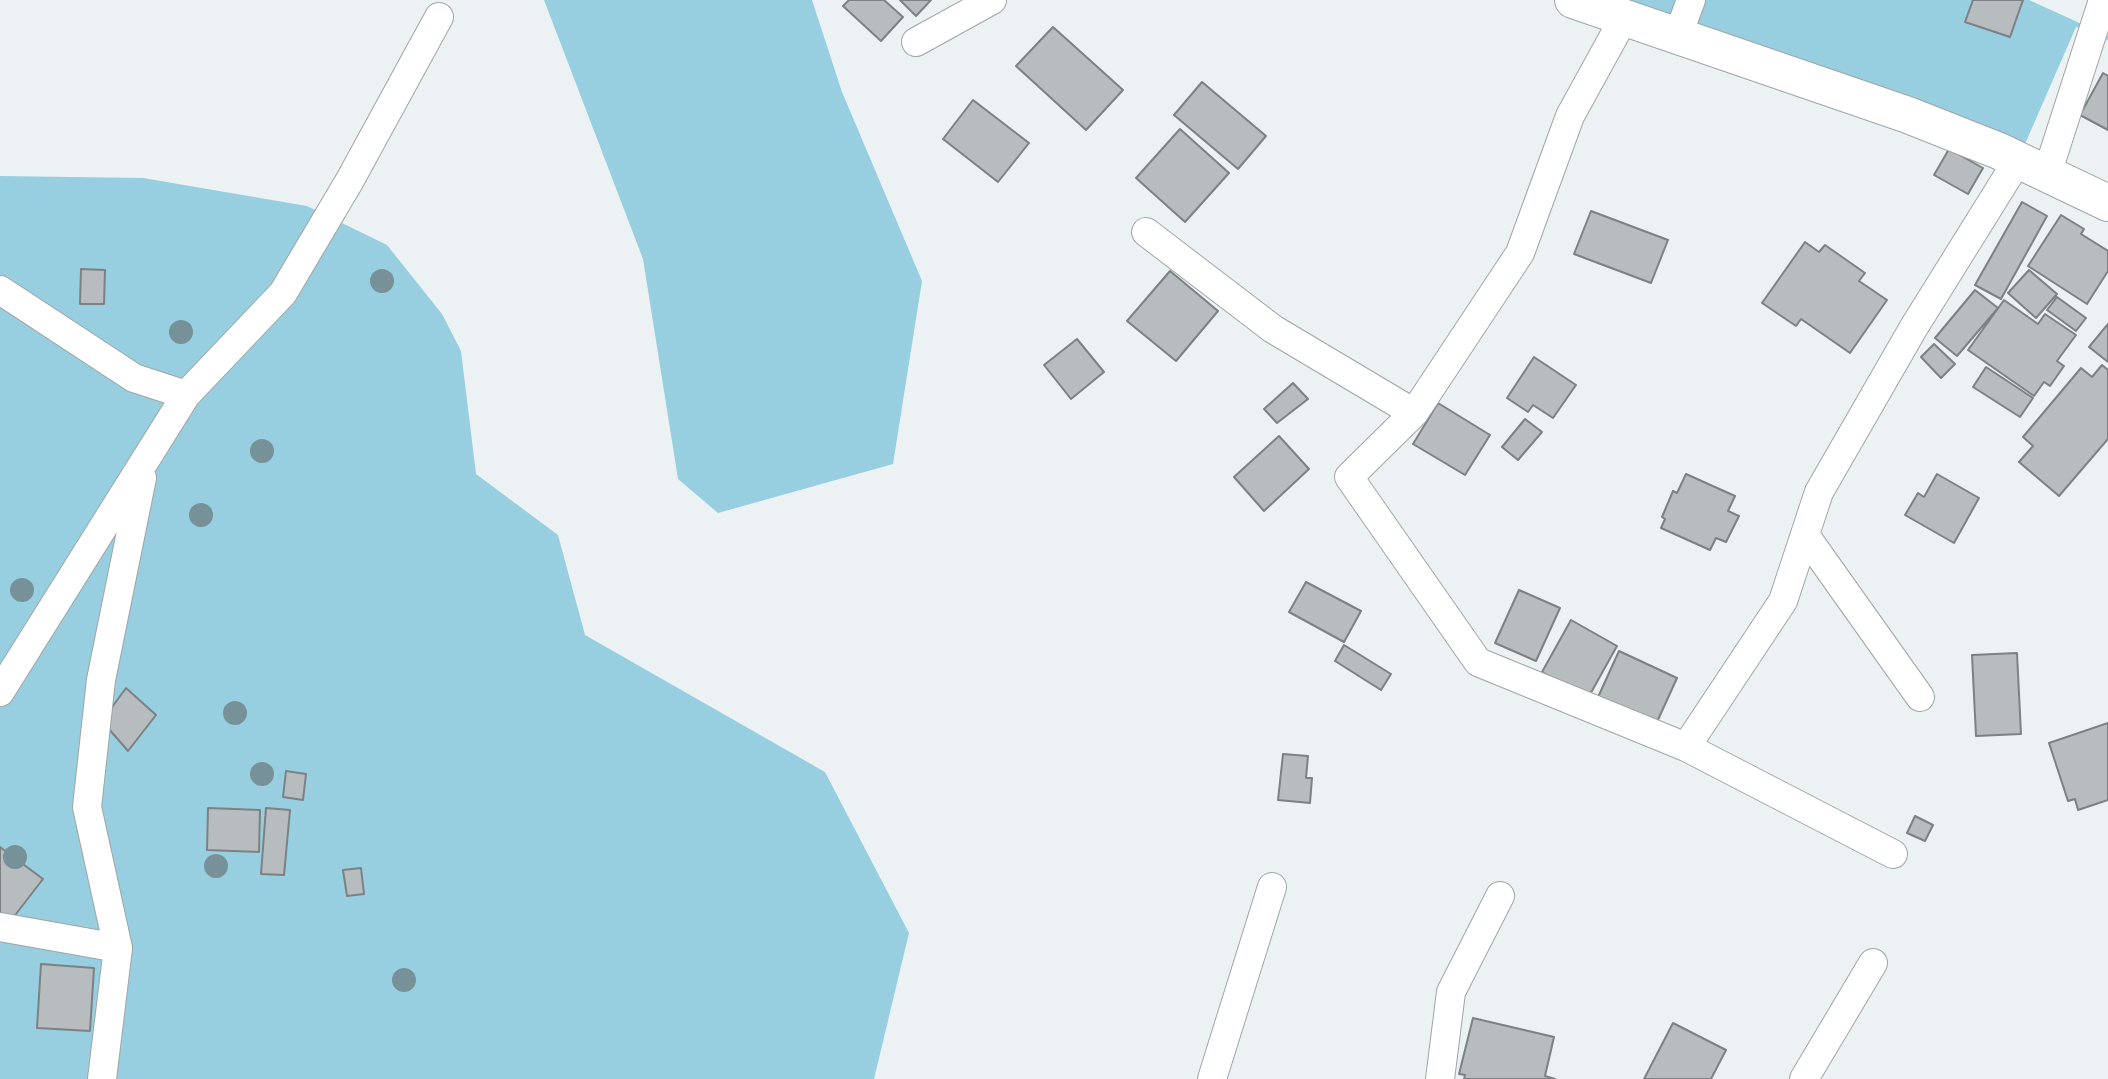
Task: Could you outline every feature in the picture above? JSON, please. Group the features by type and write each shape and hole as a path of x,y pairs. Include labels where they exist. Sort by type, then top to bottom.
{"street":[{"path":"916,42 992,0"},
{"path":"1573,0 1908,115 2108,203"},
{"path":"1678,35 1691,0"},
{"path":"1686,747 1783,601 1819,492 1914,327 2032,167 2103,0"},
{"path":"1625,16 1570,116 1520,253 1414,413 1349,477 1478,662 1686,747 1893,854"},
{"path":"0,692 186,395 283,293 350,180 439,17"},
{"path":"1146,232 1273,329 1414,413"},
{"path":"0,290 134,378 186,395"},
{"path":"102,1079 118,948 87,807 101,680 145,461"},
{"path":"1805,535 1920,697"},
{"path":"1212,1079 1272,887"},
{"path":"1440,1079 1451,992 1500,896"},
{"path":"0,927 118,948"},
{"path":"1804,1079 1873,963"}],"shaded area":[{"path":"544,0 812,0 842,92 922,281 893,464 718,513 678,479 643,259"},
{"path":"1593,0 2029,0 2108,36 2108,40 2076,27 2018,160"},
{"path":"0,176 143,178 307,206 387,245 442,314 461,351 476,474 558,535 585,635 825,772 909,933 874,1079 0,1079"}],"building":[{"path":"849,0 884,0 903,17 881,41 843,6"},
{"path":"900,0 931,0 916,16"},
{"path":"1973,0 2023,0 2010,37 1965,22"},
{"path":"1053,27 1123,90 1086,130 1016,66"},
{"path":"2103,73 2108,76 2108,130 2080,115"},
{"path":"1202,82 1266,136 1238,169 1174,115"},
{"path":"973,100 1029,143 998,182 943,139"},
{"path":"1180,129 1229,173 1185,222 1136,178"},
{"path":"1949,149 1983,168 1968,194 1934,175"},
{"path":"2022,202 2047,216 2001,299 1975,285"},
{"path":"1591,211 1668,240 1651,283 1574,254"},
{"path":"2061,215 2084,229 2081,234 2108,251 2108,271 2087,304 2028,266"},
{"path":"1805,242 1819,252 1825,245 1865,273 1859,281 1887,300 1850,353 1801,319 1796,326 1762,303"},
{"path":"81,269 105,270 104,304 80,304"},
{"path":"2029,270 2057,294 2036,318 2008,293"},
{"path":"1170,271 1218,311 1176,361 1127,321"},
{"path":"1975,290 1998,308 1957,356 1935,338"},
{"path":"2057,297 2086,318 2076,331 2047,310"},
{"path":"2004,300 2038,324 2045,314 2076,335 2057,361 2064,366 2050,386 2044,382 2034,396 1968,350"},
{"path":"2108,324 2108,362 2089,347"},
{"path":"1077,339 1104,372 1071,399 1044,365"},
{"path":"1934,344 1955,364 1941,378 1921,357"},
{"path":"1534,357 1576,385 1553,418 1533,405 1528,412 1507,398"},
{"path":"2102,365 2108,370 2108,439 2059,496 2019,462 2033,446 2023,437 2081,368 2092,377"},
{"path":"1986,367 2033,398 2020,417 1973,387"},
{"path":"1293,383 1308,399 1277,423 1264,409"},
{"path":"1438,403 1490,435 1465,475 1413,444"},
{"path":"1525,419 1542,432 1518,460 1502,447"},
{"path":"1279,436 1309,469 1264,511 1234,477"},
{"path":"1686,474 1735,496 1728,511 1739,516 1726,542 1716,538 1710,550 1661,528 1665,519 1662,517 1673,491 1677,493"},
{"path":"1937,474 1979,498 1954,543 1905,515 1918,493 1924,497"},
{"path":"1306,582 1361,611 1344,642 1289,612"},
{"path":"1519,590 1560,608 1536,661 1495,643"},
{"path":"1571,620 1617,646 1588,698 1542,672"},
{"path":"1344,645 1391,674 1381,690 1335,661"},
{"path":"1619,651 1677,678 1652,733 1594,706"},
{"path":"2017,653 2021,734 1976,736 1972,655"},
{"path":"126,688 156,715 128,751 102,721"},
{"path":"2108,723 2108,800 2078,810 2075,799 2068,801 2049,743"},
{"path":"1283,754 1308,756 1306,778 1312,778 1310,803 1278,800"},
{"path":"286,771 306,774 303,800 283,797"},
{"path":"208,808 260,810 259,852 207,850"},
{"path":"266,808 290,810 284,875 261,874"},
{"path":"1915,816 1933,825 1925,841 1907,833"},
{"path":"0,847 43,879 9,923 0,916"},
{"path":"361,868 364,894 347,896 343,870"},
{"path":"41,964 94,968 90,1031 37,1028"},
{"path":"1473,1018 1554,1037 1545,1076 1555,1079 1464,1079 1465,1075 1459,1074"},
{"path":"1673,1023 1726,1050 1711,1079 1644,1079"}]}
